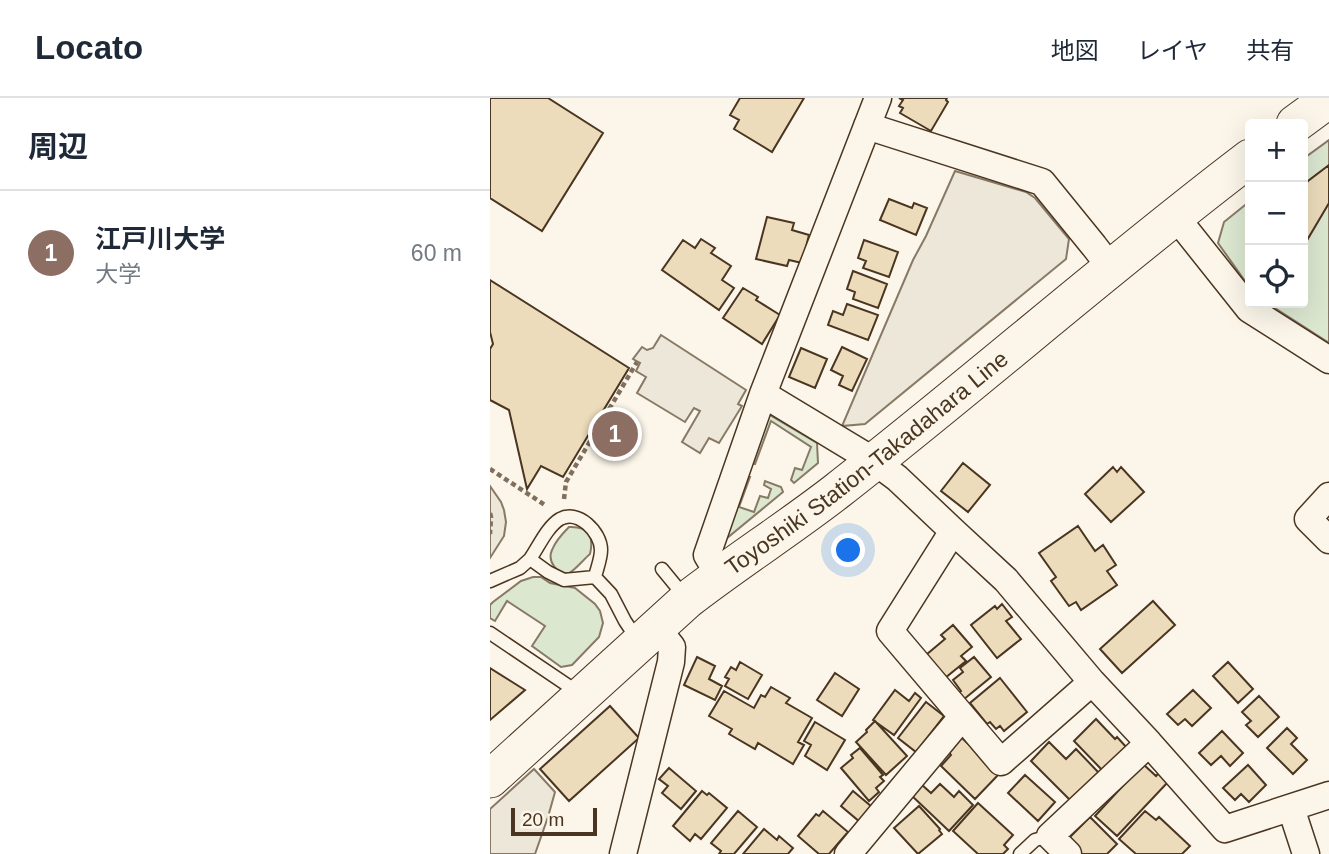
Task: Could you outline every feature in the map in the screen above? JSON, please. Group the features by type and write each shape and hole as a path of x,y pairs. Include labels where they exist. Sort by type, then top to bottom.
{"main road":[{"path":"1302,119 1329,99"},
{"name":"Toyoshiki Station-Takadahara Line","path":"490,779 687,600 835,492 1245,162"}],"street":[{"path":"719,575 707,555 763,394 878,98"},
{"path":"867,126 1042,182 1111,268"},
{"path":"1175,216 1249,309 1329,360"},
{"path":"763,394 874,461 897,478 953,530 1006,580 1092,682 1225,829 1329,795"},
{"path":"1329,496 1308,519 1329,540"},
{"path":"953,530 890,631 1001,762 1092,682"},
{"path":"632,852 671,662 672,647 648,634"},
{"path":"848,854 962,717"},
{"path":"1059,845 1149,743"},
{"path":"1291,808 1306,854"}],"lane":[{"path":"490,581 520,568 530,559 553,524 569,516 592,527 600,540 602,553 594,577"},
{"path":"530,559 564,580 594,577"},
{"path":"662,569 687,600"},
{"path":"594,577 611,594 625,621 648,634"},
{"path":"490,633 582,695"},
{"path":"1020,854 1035,840 1059,845"}],"path":[{"path":"490,469 562,518 566,482 637,362"},
{"path":"490,513 490,534"}],"green space":[{"path":"1329,140 1329,343 1275,308 1308,308 1308,155"},
{"path":"1245,205 1245,281 1218,243 1224,222"},
{"path":"768,414 817,443 818,463 794,483 791,480 795,468 802,470 811,447 771,421 755,464 751,463"},
{"path":"746,476 750,477 739,507 754,512 760,496 768,498 771,489 764,485 765,481 781,487 783,492 721,543"},
{"path":"569,527 585,531 590,538 591,548 590,554 576,568 565,573 554,566 551,554 557,541"},
{"path":"533,577 575,588 600,611 603,623 599,637 572,665 561,667 532,646 545,626 507,601 495,621 490,618 490,605 493,602 521,581"}],"shaded area":[{"path":"955,171 1026,192 1035,198 1069,239 1066,259 865,424 842,426 913,260"},
{"path":"661,335 746,390 738,404 742,406 719,443 709,438 700,453 682,442 700,411 694,408 685,422 637,393 646,377 636,371 640,363 633,359 642,347 647,350 653,348"},
{"path":"490,486 501,502 506,522 504,536 490,558"},
{"path":"534,769 555,792 535,854 490,854 490,809"}],"building":[{"path":"490,98 548,98 603,133 542,231 490,198"},
{"path":"740,98 804,98 772,152 734,129 739,120 730,115"},
{"path":"899,98 947,98 948,102 931,131 900,113 903,108 899,106 903,100"},
{"path":"1329,165 1329,203 1308,239 1308,182"},
{"path":"889,199 912,208 914,203 927,208 916,235 880,220"},
{"path":"767,217 794,223 792,230 809,235 802,263 789,260 787,266 756,259"},
{"path":"701,239 715,248 711,253 731,266 722,280 734,288 719,310 662,270 683,240 695,248"},
{"path":"864,240 898,252 889,277 863,268 866,261 858,258"},
{"path":"853,271 887,284 878,308 853,299 855,292 847,289"},
{"path":"490,280 629,368 563,477 541,466 527,489 509,410 490,400 490,349 493,344 490,332"},
{"path":"743,288 780,315 762,344 723,318"},
{"path":"847,304 878,315 868,340 828,325 833,311 843,315"},
{"path":"842,347 867,359 852,391 839,385 843,376 831,370"},
{"path":"801,348 827,359 815,388 789,377"},
{"path":"963,463 990,485 968,512 941,491"},
{"path":"1113,467 1117,472 1121,467 1144,492 1111,522 1085,494"},
{"path":"1078,526 1095,551 1103,545 1116,565 1107,571 1117,585 1081,610 1076,602 1069,606 1051,581 1056,577 1039,553"},
{"path":"1153,601 1175,625 1122,673 1100,649"},
{"path":"1002,604 1012,617 1006,621 1021,639 997,658 971,625 995,606 997,609"},
{"path":"953,625 972,647 961,656 966,661 945,678 926,655 945,639 941,635"},
{"path":"697,657 715,666 709,679 722,686 715,700 684,685"},
{"path":"974,657 991,677 963,700 957,694 961,691 953,680 963,672 960,668"},
{"path":"740,662 762,675 748,699 725,686 729,679 725,677 731,667 736,670"},
{"path":"1228,662 1253,689 1238,703 1213,676"},
{"path":"490,668 525,690 490,720"},
{"path":"835,673 859,689 842,716 817,700"},
{"path":"1000,678 1027,712 1004,731 1000,726 996,729 990,722 987,724 970,703"},
{"path":"771,687 790,698 786,703 812,718 798,742 804,745 793,764 758,743 755,749 729,734 732,729 709,716 724,691 754,708 761,695 765,697"},
{"path":"895,690 909,701 915,693 921,698 894,735 873,720"},
{"path":"1193,690 1211,708 1192,726 1185,719 1178,725 1167,714"},
{"path":"1259,696 1279,717 1258,737 1246,725 1251,721 1242,712"},
{"path":"926,702 944,716 916,752 898,738"},
{"path":"610,706 639,738 569,801 540,769"},
{"path":"1096,719 1128,749 1104,772 1074,741"},
{"path":"875,721 907,756 886,775 856,742"},
{"path":"815,722 845,740 827,770 805,756 811,745 804,741"},
{"path":"1287,728 1297,738 1291,744 1307,760 1293,774 1267,748"},
{"path":"1222,731 1243,753 1230,766 1221,756 1211,765 1199,753"},
{"path":"960,736 999,774 975,799 941,766 951,755 947,750"},
{"path":"1049,742 1066,759 1076,749 1099,773 1071,801 1031,761"},
{"path":"860,748 883,775 880,777 884,781 876,788 879,792 869,801 841,768"},
{"path":"1143,764 1156,776 1159,773 1168,782 1117,836 1095,816"},
{"path":"1248,765 1266,785 1249,802 1241,794 1235,800 1223,788"},
{"path":"669,768 696,791 681,809 662,793 668,786 659,779"},
{"path":"1025,775 1055,802 1038,821 1008,793"},
{"path":"921,784 931,793 940,784 954,797 959,791 973,805 949,831 911,795"},
{"path":"702,791 707,795 709,793 727,808 701,839 695,834 690,841 673,826"},
{"path":"853,791 872,807 860,822 841,806"},
{"path":"978,803 1013,835 1004,845 1008,849 1003,854 978,854 953,831"},
{"path":"919,806 942,834 918,854 894,828"},
{"path":"738,811 757,827 734,854 719,854 721,851 711,843"},
{"path":"823,811 848,832 829,854 819,854 798,836 816,814 819,816"},
{"path":"1145,811 1156,820 1159,817 1190,846 1182,854 1136,854 1119,839"},
{"path":"1090,817 1117,844 1107,854 1080,854 1066,841"},
{"path":"764,829 777,840 779,836 793,848 788,854 743,854"}],"place":[{"name":"江戸川大学","path":"615,434"}]}
